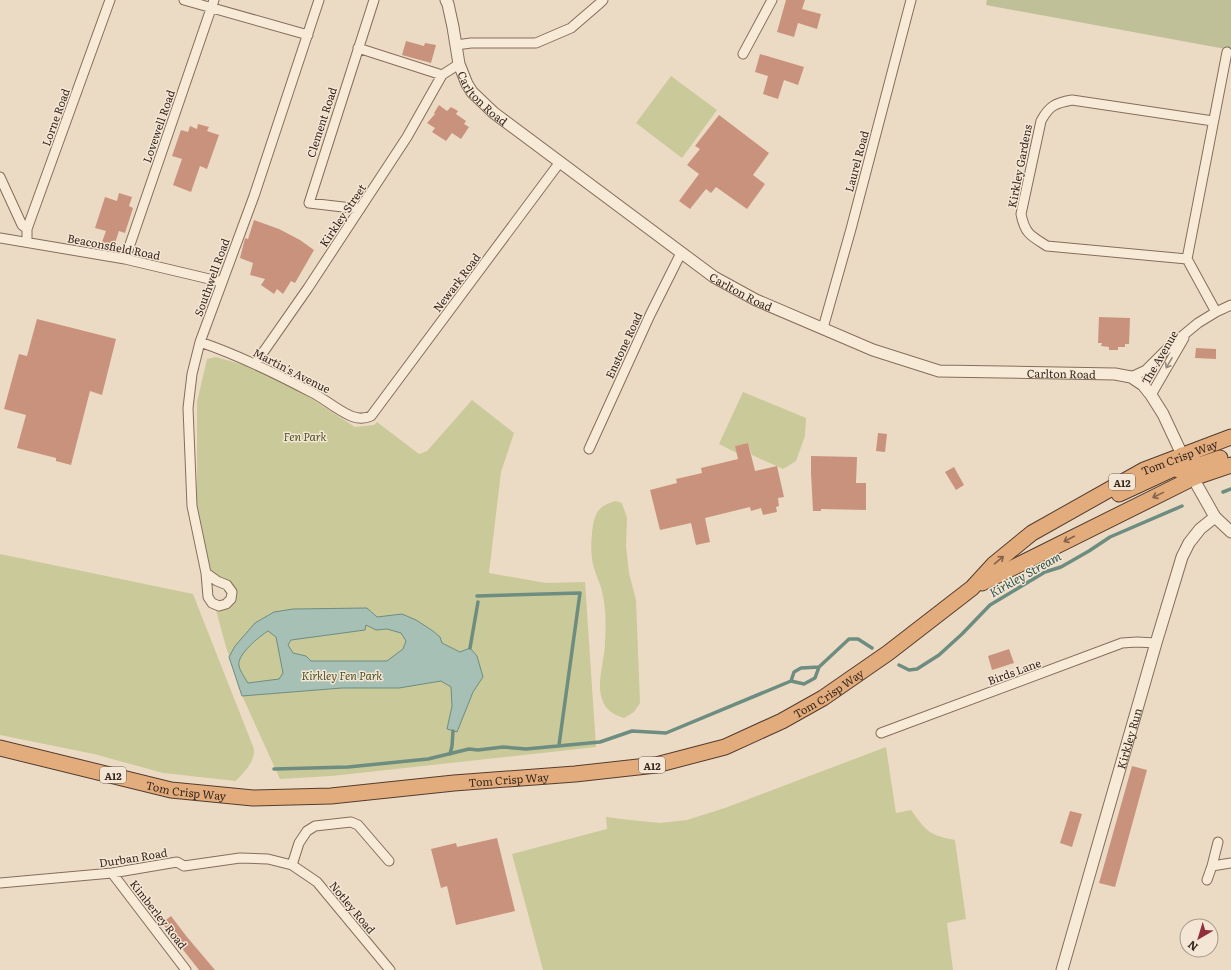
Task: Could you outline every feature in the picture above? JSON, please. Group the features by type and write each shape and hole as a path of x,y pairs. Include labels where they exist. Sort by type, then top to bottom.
{"highway":[{"name":"Tom Crisp Way","path":"0,748 171,790 253,798 331,796 454,783 575,774 656,765 725,747 789,717 823,698 888,653 972,588 994,564 1032,533 1144,470 1231,437"},
{"path":"1182,455 1199,465 1231,455"},
{"name":"Tom Crisp Way","path":"972,588 1193,478 1231,465"},
{"path":"1064,514 1084,511 1175,468 1193,478"}],"street":[{"name":"Lorne Road","path":"27,242 28,229 110,0"},
{"path":"184,0 212,4 308,35"},
{"name":"Southwell Road","path":"206,573 192,506 188,408 192,374 200,342 254,196 319,0"},
{"name":"Clement Road","path":"360,210 309,203 374,0"},
{"name":"Carlton Road","path":"446,0 452,22 459,64 472,92 494,113 714,277 756,300 873,350 939,371 1115,374 1131,377 1143,385 1151,395 1163,414 1193,478 1215,517 1231,532"},
{"path":"456,45 471,43 536,43 571,28 603,0"},
{"path":"743,54 772,0"},
{"name":"Laurel Road","path":"823,328 911,0"},
{"name":"Lovewell Road","path":"125,259 212,4"},
{"path":"358,48 442,74 459,64"},
{"path":"1216,312 1187,259 1227,52"},
{"name":"Kirkley Street","path":"255,364 360,210 407,137 442,74"},
{"name":"Kirkley Gardens","path":"1187,259 1047,246 1031,236 1024,226 1021,214 1041,121 1046,111 1056,103 1072,100 1213,121"},
{"name":"Newark Road","path":"371,416 560,162"},
{"path":"0,177 22,225 28,229"},
{"name":"Beaconsfield Road","path":"0,238 125,259 222,282"},
{"name":"Enstone Road","path":"589,449 650,315 681,253"},
{"name":"The Avenue","path":"1131,377 1146,370 1169,347 1188,332 1216,312 1231,305"},
{"name":"The Avenue","path":"1151,395 1188,332"},
{"name":"Martin's Avenue","path":"200,342 234,354 255,364 313,393 350,416 358,419 371,416"},
{"name":"Kirkley Run","path":"1062,970 1182,557 1189,543 1200,529 1215,517"},
{"name":"Birds Lane","path":"881,733 1122,643 1156,643"},
{"path":"292,866 299,843 306,831 315,826 351,822 358,825 389,862"},
{"path":"1207,880 1218,842"},
{"name":"Durban Road","path":"0,884 112,873 177,862 184,866 240,858 268,858 292,866"},
{"path":"1212,866 1231,863"},
{"name":"Notley Road","path":"292,866 316,882 390,970"},
{"name":"Kimberley Road","path":"112,873 186,970"}],"green space":[{"path":"987,0 1231,0 1231,50 986,5"},
{"path":"671,76 717,110 682,158 636,123"},
{"name":"Kirkley Fen Park","path":"216,357 244,365 301,392 355,427 374,425 377,422 419,454 427,451 472,400 514,433 501,472 489,573 546,583 585,582 596,747 332,776 280,779 244,700 226,647 216,610 227,609 235,602 234,590 229,582 211,572 197,503 197,402 207,359"},
{"path":"743,392 806,418 805,436 796,461 783,469 752,455 748,443 735,446 737,453 719,444"},
{"path":"616,501 622,503 627,518 626,546 629,573 636,600 640,703 634,712 624,718 613,714 605,706 600,693 600,678 605,649 606,623 602,591 594,568 591,552 592,530 596,515 603,506"},
{"path":"0,554 193,594 254,749 251,762 236,781 163,773 94,754 0,735"},
{"path":"886,747 896,813 911,810 929,831 939,836 955,840 966,919 947,923 953,970 543,970 512,854 607,829 606,817 660,823 687,820 725,808"}],"shaded area":[{"path":"367,608 377,617 402,614 416,620 433,631 440,637 442,643 460,652 470,648 477,656 483,677 473,692 457,732 447,729 452,706 451,687 441,681 399,688 342,688 242,696 229,657 235,646 255,623 274,612 293,609","holes":["366,625 376,630 387,629 401,633 406,641 403,649 387,661 311,661 306,656 293,653 288,645 291,640 365,630","268,631 276,637 283,673 279,679 248,683 240,670 239,662 249,646"]}],"building":[{"path":"786,0 805,0 802,9 821,14 817,29 798,23 794,37 777,32"},
{"path":"406,41 424,46 425,43 436,45 431,63 402,55"},
{"path":"760,54 804,67 798,85 784,80 778,99 763,94 768,76 755,72"},
{"path":"439,105 447,111 451,107 458,111 456,114 466,121 464,124 469,127 461,139 452,133 446,141 432,132 435,128 427,123 435,114 434,113"},
{"path":"719,115 769,153 753,175 765,184 747,209 716,187 711,193 706,189 690,209 679,201 699,174 687,165 700,149 695,146"},
{"path":"198,124 209,127 207,131 219,135 207,169 200,166 191,192 173,185 182,159 172,156 181,130 188,132 190,126 197,129"},
{"path":"119,193 132,197 129,206 133,208 125,233 119,231 114,246 102,242 106,231 95,228 105,197 117,201"},
{"path":"254,220 279,229 300,240 314,250 295,283 291,281 283,294 277,289 274,294 261,285 265,279 250,275 253,263 240,258 245,238 248,239"},
{"path":"1099,317 1130,318 1129,344 1125,344 1125,347 1118,347 1118,350 1109,350 1109,347 1101,346 1102,343 1098,343"},
{"path":"37,319 116,339 102,395 90,391 71,465 56,461 56,458 17,448 26,415 4,409 19,354 27,356"},
{"path":"1196,348 1216,349 1216,359 1195,358"},
{"path":"878,433 887,434 885,452 876,451"},
{"path":"748,443 755,471 777,466 784,497 778,498 779,506 776,507 777,512 763,515 761,508 751,511 750,507 705,518 710,542 696,545 691,523 660,530 650,490 677,483 676,479 702,473 701,468 738,459 735,446"},
{"path":"811,456 857,457 856,483 866,483 866,510 821,509 821,511 813,511"},
{"path":"954,467 964,485 956,490 945,472"},
{"path":"1009,649 1014,663 992,670 988,656"},
{"path":"1132,766 1147,770 1115,887 1099,883"},
{"path":"1070,811 1082,814 1072,847 1060,843"},
{"path":"497,838 515,911 456,925 447,886 441,888 431,849 456,843 457,847"},
{"path":"171,916 215,970 199,970 162,923"}],"waterway":[{"name":"Kirkley Stream","path":"1223,492 1231,489"},
{"name":"Kirkley Stream","path":"899,665 909,670 917,669 939,655 990,605 1045,572 1061,567 1110,537 1182,506"},
{"path":"477,596 580,593 559,745"},
{"path":"470,648 478,602"},
{"path":"274,769 348,767 428,759 469,749 478,750 503,747 526,749 600,742 632,731 666,733 791,681 794,672 801,668 819,667 849,639 858,639 872,648"},
{"path":"791,681 804,684 815,678 819,667"},
{"path":"450,754 453,731"}],"park label":[{"name":"Fen Park","path":"305,436"}]}
